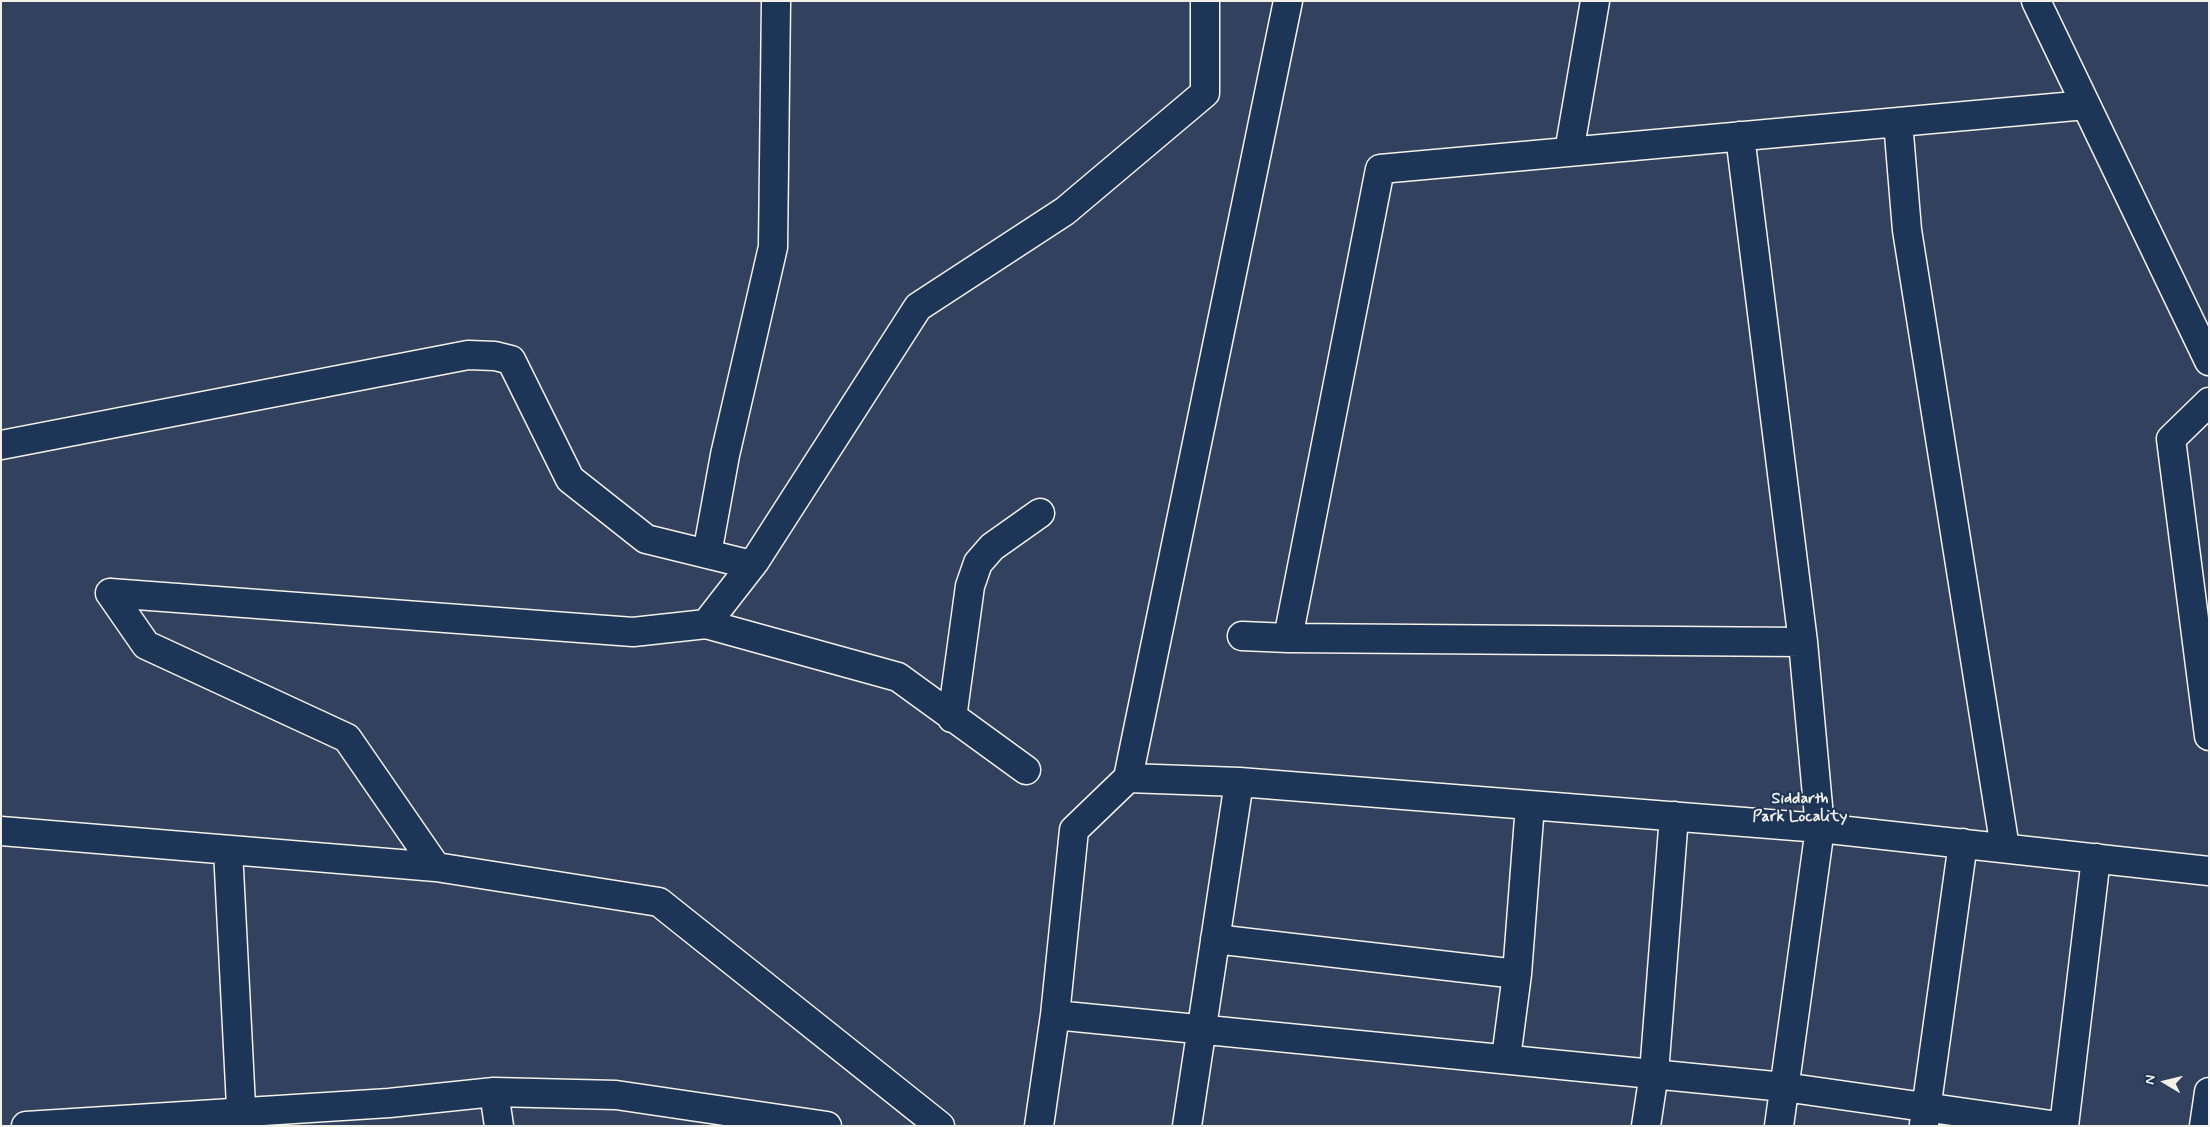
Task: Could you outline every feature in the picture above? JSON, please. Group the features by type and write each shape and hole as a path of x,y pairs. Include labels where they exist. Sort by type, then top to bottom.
{"street":[{"path":"707,554 725,456 773,246 776,1"},
{"path":"706,624 752,565 918,307 1065,211 1204,93 1205,1"},
{"path":"1039,1126 1056,1015 1074,830 1128,778 1288,1"},
{"path":"1569,152 1595,1"},
{"path":"2036,1 2209,361"},
{"path":"1288,638 1380,169 2086,105"},
{"path":"1898,122 1907,230 2006,848"},
{"path":"1740,136 1803,642 1820,828 1779,1126"},
{"path":"1,445 468,355 495,356 511,360 570,479 646,539 752,565"},
{"path":"2209,402 2171,439 2209,736"},
{"path":"952,718 970,586 978,564 992,547 1040,513"},
{"path":"436,867 347,738 146,645 110,592 633,632 706,624 898,677 1026,770"},
{"path":"1242,636 1288,638 1803,642"},
{"path":"1128,778 1239,782 1820,828 2209,871"},
{"path":"1187,1126 1239,782"},
{"path":"1506,1058 1517,974 1530,805"},
{"path":"1646,1126 1654,1073 1674,816"},
{"path":"1,831 436,867 659,902 940,1126"},
{"path":"1926,1117 1962,843"},
{"path":"228,850 241,1119"},
{"path":"2064,1126 2096,858"},
{"path":"1215,939 1517,974"},
{"path":"1056,1015 1784,1087 1926,1117 2058,1126"},
{"path":"494,1092 499,1126"},
{"path":"26,1126 241,1119 494,1092 616,1095 827,1126"},
{"path":"2204,1126 2209,1092"}],"district":[{"name":"Siddarth Park Locality","path":"1800,809"}]}
